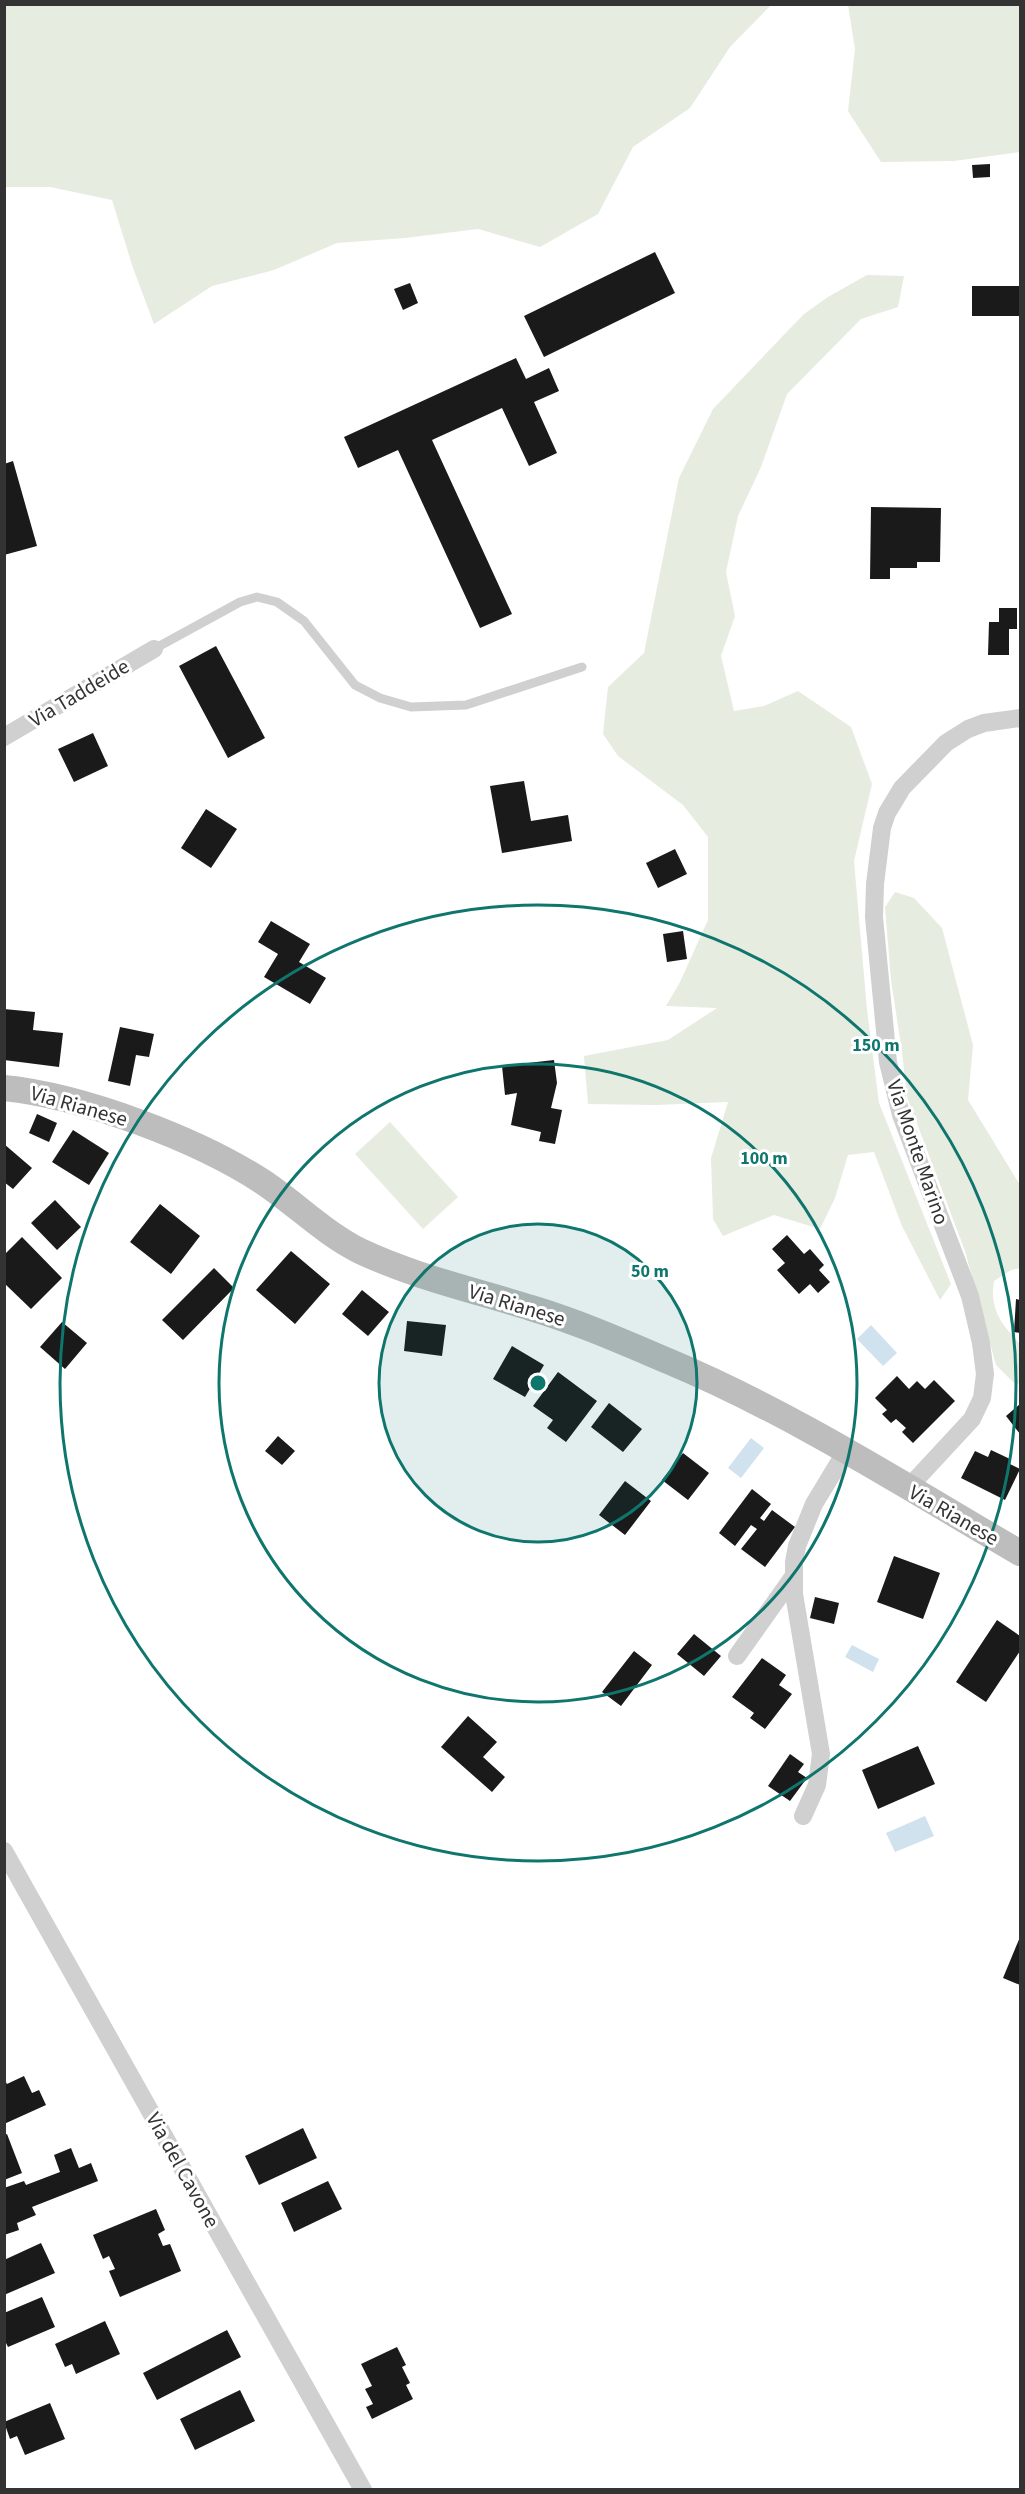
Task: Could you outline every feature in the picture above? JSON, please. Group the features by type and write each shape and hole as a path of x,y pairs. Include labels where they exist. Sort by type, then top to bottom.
{"main road":[{"name":"Via Rianese","path":"4,1088 69,1100 129,1120 200,1148 262,1182 326,1230 360,1251 418,1274 546,1313 601,1333 749,1398 846,1451 1020,1553"}],"street":[{"name":"Via Taddeide","path":"4,737 154,649"},
{"name":"Via Monte Marino","path":"908,1488 972,1419 982,1398 985,1374 980,1335 970,1296 901,1115 887,1055 874,917 875,884 882,828 887,813 902,788 946,743 960,733 984,723 1020,718"},
{"path":"803,1816 818,1785 821,1754 793,1577 797,1546 808,1516 825,1482 846,1451"},
{"path":"737,1656 793,1577"},
{"name":"Via del Cavone","path":"4,1851 363,2490"}],"lane":[{"path":"154,649 240,602 257,597 278,602 304,621 355,685 380,698 401,705 424,708 466,705 582,667"}],"shaded area":[{"path":"5,4 771,5 730,47 690,108 633,147 598,214 540,247 478,229 337,243 274,270 212,286 154,324 133,268 112,200 50,187 5,187"},
{"path":"848,5 1020,5 1020,152 954,161 881,162 848,111 855,49"},
{"path":"867,275 904,276 898,307 861,319 787,394 761,467 738,516 726,572 735,616 721,656 734,711 764,706 798,691 851,727 872,784 854,861 867,1010 879,1103 951,1284 940,1300 902,1226 874,1152 848,1155 835,1198 820,1229 774,1215 723,1236 713,1219 711,1158 728,1102 656,1105 588,1104 584,1056 668,1040 717,1008 666,1006 680,982 708,920 708,837 683,805 618,756 603,734 608,687 644,653 679,478 713,409 804,314 828,297"},
{"path":"895,892 914,898 942,928 973,1045 968,1100 1020,1185 1020,1268 1011,1270 994,1281 993,1291 998,1316 1020,1344 1020,1382 1016,1385 996,1365 965,1251 907,1097 891,980 885,907"},
{"path":"390,1122 458,1197 423,1229 355,1154"}],"water":[{"path":"871,1325 897,1353 883,1366 857,1339"},
{"path":"751,1438 764,1448 741,1478 728,1468"},
{"path":"852,1645 879,1659 873,1672 845,1657"},
{"path":"925,1816 934,1836 895,1852 886,1833"}],"building":[{"path":"990,164 990,177 973,178 972,165"},
{"path":"655,252 675,293 544,357 524,316"},
{"path":"410,283 418,303 403,310 394,289"},
{"path":"972,286 1019,286 1020,316 972,316"},
{"path":"516,358 526,379 549,368 559,391 534,402 557,453 529,466 502,408 432,440 512,614 480,628 398,450 358,468 344,437"},
{"path":"13,461 37,546 4,555 4,464"},
{"path":"871,507 941,508 940,562 917,562 917,568 890,568 890,579 870,579"},
{"path":"999,608 1017,608 1017,629 1009,629 1009,655 988,655 989,622 999,622"},
{"path":"216,646 265,738 228,758 179,666"},
{"path":"93,733 108,766 74,782 58,749"},
{"path":"524,781 531,821 568,815 572,841 502,853 490,786"},
{"path":"206,809 237,829 211,868 181,848"},
{"path":"675,849 687,874 658,888 646,863"},
{"path":"271,921 310,944 299,962 326,978 310,1004 264,977 278,954 258,942"},
{"path":"683,931 687,959 667,962 663,934"},
{"path":"4,1009 35,1012 33,1030 63,1033 59,1067 4,1060"},
{"path":"120,1027 154,1034 149,1057 136,1055 130,1086 108,1081"},
{"path":"554,1060 557,1083 551,1108 562,1110 555,1144 539,1141 541,1132 511,1125 517,1093 505,1095 502,1066"},
{"path":"37,1114 57,1123 49,1142 29,1133"},
{"path":"73,1130 109,1153 89,1185 52,1162"},
{"path":"4,1144 32,1168 13,1189 4,1182"},
{"path":"55,1200 81,1227 57,1250 31,1223"},
{"path":"160,1204 200,1236 171,1274 130,1242"},
{"path":"787,1235 804,1254 810,1249 824,1265 819,1270 830,1282 818,1293 810,1284 799,1294 777,1270 785,1263 772,1249"},
{"path":"22,1237 62,1278 31,1309 4,1283 4,1255"},
{"path":"291,1251 330,1284 295,1324 256,1290"},
{"path":"214,1268 234,1288 183,1340 162,1320"},
{"path":"362,1290 389,1312 368,1336 342,1314"},
{"path":"1016,1299 1020,1300 1020,1333 1014,1332"},
{"path":"407,1321 446,1325 442,1356 404,1351"},
{"path":"62,1322 87,1343 65,1369 40,1347"},
{"path":"512,1346 544,1365 525,1397 493,1379"},
{"path":"558,1372 597,1401 566,1442 547,1428 553,1420 533,1406"},
{"path":"897,1376 909,1389 917,1381 925,1389 934,1380 955,1401 913,1443 902,1432 906,1428 896,1419 891,1423 882,1414 887,1410 875,1398"},
{"path":"609,1403 642,1429 623,1452 591,1427"},
{"path":"1020,1404 1020,1434 1006,1416"},
{"path":"278,1436 295,1451 282,1465 265,1451"},
{"path":"991,1450 1010,1459 1008,1463 1020,1469 1005,1500 961,1478 975,1451 988,1457"},
{"path":"683,1453 709,1473 688,1500 662,1480"},
{"path":"625,1481 651,1501 625,1535 599,1515"},
{"path":"752,1489 771,1504 760,1518 764,1521 772,1510 795,1527 765,1567 741,1549 757,1529 751,1525 735,1546 719,1533"},
{"path":"894,1556 940,1573 923,1619 877,1602"},
{"path":"815,1597 839,1603 834,1624 810,1618"},
{"path":"997,1620 1020,1636 1020,1651 986,1702 956,1682"},
{"path":"694,1634 721,1656 704,1676 677,1654"},
{"path":"634,1651 652,1665 621,1706 602,1692"},
{"path":"762,1658 786,1675 779,1685 792,1694 765,1729 750,1718 754,1713 732,1697"},
{"path":"468,1716 497,1742 483,1757 505,1777 492,1792 441,1747"},
{"path":"918,1746 935,1784 878,1809 862,1770"},
{"path":"790,1754 804,1764 798,1772 807,1778 790,1801 768,1786"},
{"path":"1020,1937 1020,1985 1003,1978"},
{"path":"24,2076 32,2093 39,2090 46,2105 4,2124 4,2079 7,2084"},
{"path":"303,2128 317,2158 259,2185 245,2156"},
{"path":"7,2134 22,2173 4,2180 4,2135"},
{"path":"71,2148 79,2168 91,2163 98,2181 32,2207 36,2215 17,2223 19,2230 4,2235 4,2188 24,2181 26,2185 60,2172 54,2155"},
{"path":"328,2181 342,2209 294,2232 281,2203"},
{"path":"156,2209 165,2230 158,2234 163,2246 170,2244 181,2271 120,2297 109,2271 115,2269 109,2256 103,2259 93,2235"},
{"path":"41,2243 55,2273 4,2295 4,2260"},
{"path":"42,2297 55,2327 8,2347 4,2339 4,2313"},
{"path":"105,2321 120,2354 76,2374 72,2364 65,2367 55,2344"},
{"path":"227,2330 241,2357 157,2400 143,2373"},
{"path":"397,2347 406,2365 402,2367 410,2383 406,2385 413,2399 372,2419 366,2407 373,2404 365,2389 372,2386 361,2364"},
{"path":"240,2390 255,2421 195,2450 180,2419"},
{"path":"50,2403 65,2439 25,2455 17,2436 10,2439 4,2422"}]}
